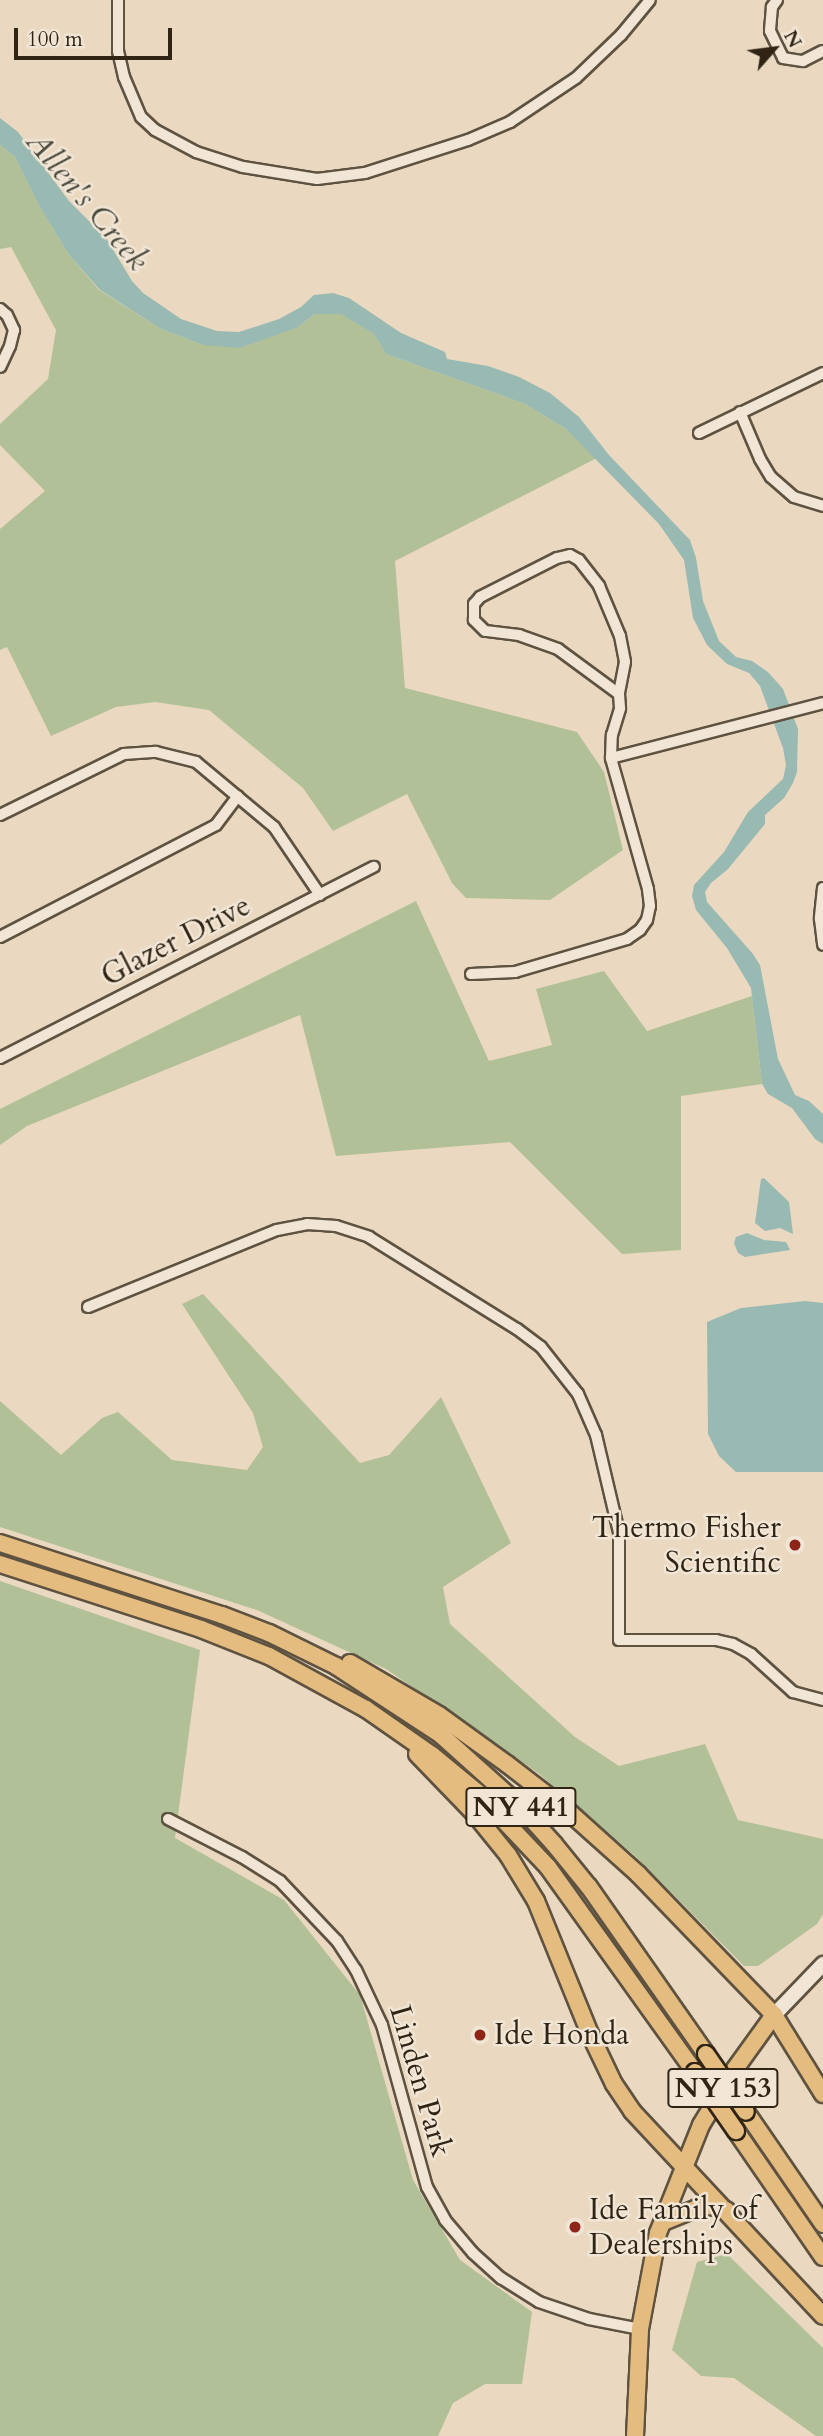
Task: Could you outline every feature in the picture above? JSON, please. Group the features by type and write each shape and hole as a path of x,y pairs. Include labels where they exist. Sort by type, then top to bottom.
{"main road":[{"name":"NY 441","path":"0,1543 222,1615 269,1633 336,1666 389,1698 440,1735 518,1804 589,1887 823,2224"},
{"name":"NY 441","path":"0,1564 201,1629 269,1656 321,1682 392,1726 477,1792 548,1867 823,2257"},
{"path":"269,1633 318,1647 369,1673 439,1715 569,1812 638,1874 774,2015 823,2094"},
{"path":"392,1726 474,1813 508,1855 536,1902 590,2034 614,2084 632,2111 823,2316"},
{"path":"774,2015 823,1964"},
{"name":"NY 153","path":"635,2436 640,2329 663,2222 683,2167 717,2096 774,2015"},
{"path":"663,2222 697,2208 712,2206 726,2210"}],"street":[{"path":"118,0 118,51 124,78 141,117 155,130 196,152 243,167 317,178 365,173 468,140 510,122 552,97 576,78 621,35 650,0"},
{"path":"777,0 772,7 770,31 783,58 803,61 823,51"},
{"path":"0,309 7,315 14,330 0,367"},
{"path":"699,433 823,373"},
{"path":"740,412 760,459 771,477 794,497 823,506"},
{"path":"471,974 515,972 627,939 640,930 647,920 650,906 648,889 611,758 612,735 620,708 619,694 625,662 620,636 599,586 579,560 570,555 558,558 477,600 473,615 480,628 541,640 558,649 619,694"},
{"path":"611,758 823,702"},
{"path":"0,815 124,754 156,752 196,762 274,827 320,895"},
{"path":"0,937 216,825 238,796"},
{"name":"Glazer Drive","path":"0,1058 374,867"},
{"path":"823,888 820,919 823,945"},
{"path":"88,1307 277,1230 307,1224 326,1225 369,1237 517,1329 541,1347 578,1394 596,1435 619,1532 619,1640 716,1640 733,1644 751,1654 793,1692 823,1700"},
{"name":"Linden Park","path":"168,1819 242,1857 280,1881 337,1941 356,1970 383,2025 427,2187 445,2220 473,2253 501,2278 539,2302 589,2319 640,2329"}],"green space":[{"path":"0,145 15,157 38,204 69,255 99,290 161,329 203,345 298,327 315,314 341,313 374,334 386,354 525,404 566,429 597,458 395,561 405,688 577,732 604,772 623,850 550,900 466,898 452,883 407,794 333,831 303,788 209,710 155,702 116,707 51,736 7,647 0,650 0,529 45,491 0,445 0,424 48,379 56,330 11,247 0,249"},
{"path":"416,901 489,1061 552,1045 536,989 604,971 647,1031 752,996 762,1084 681,1096 681,1250 622,1254 510,1142 336,1156 300,1015 27,1126 0,1145 0,1109"},
{"path":"203,1294 360,1463 389,1455 441,1397 511,1543 443,1587 450,1624 575,1737 619,1766 705,1744 738,1820 823,1839 823,1914 817,1924 758,1966 744,1966 634,1855 538,1773 386,1669 257,1610 0,1527 0,1401 61,1455 102,1418 118,1412 172,1460 247,1470 263,1447 253,1413 182,1304"},
{"path":"0,1581 200,1650 175,1838 284,1900 360,1995 413,2180 460,2260 532,2312 522,2384 485,2384 453,2403 438,2436 0,2436"},
{"path":"727,2254 823,2348 823,2436 816,2436 734,2378 701,2376 672,2350 697,2262"}],"water":[{"path":"0,118 18,132 69,201 106,238 132,281 143,293 181,319 217,331 239,332 279,319 301,307 314,295 333,293 349,298 401,333 445,352 447,359 488,366 519,377 550,393 579,417 609,455 690,540 696,558 703,601 719,641 736,657 752,661 768,672 783,689 798,729 797,772 793,783 784,798 765,815 765,824 705,892 707,902 760,965 778,1059 795,1095 809,1101 823,1114 823,1144 815,1139 792,1108 768,1094 762,1084 751,988 727,948 696,910 692,896 694,885 724,852 748,812 783,779 786,765 783,748 760,686 749,673 727,664 707,645 693,618 684,560 659,524 566,429 525,404 386,354 374,334 341,314 315,314 298,327 240,348 203,345 161,329 100,290 69,255 38,204 15,157 0,145"},
{"path":"764,1178 789,1202 793,1234 780,1228 765,1231 755,1223 761,1179"},
{"path":"747,1233 764,1240 786,1242 790,1250 745,1257 738,1253 734,1243 736,1237"},
{"path":"805,1301 823,1303 823,1472 736,1472 719,1456 708,1434 707,1322 741,1308"}],"place":[{"name":"Thermo Fisher Scientific","path":"795,1545"},
{"name":"Ide Honda","path":"480,2035"},
{"name":"Ide Family of Dealerships","path":"575,2227"}],"water label":[{"name":"Allen's Creek","path":"87,201"}]}
